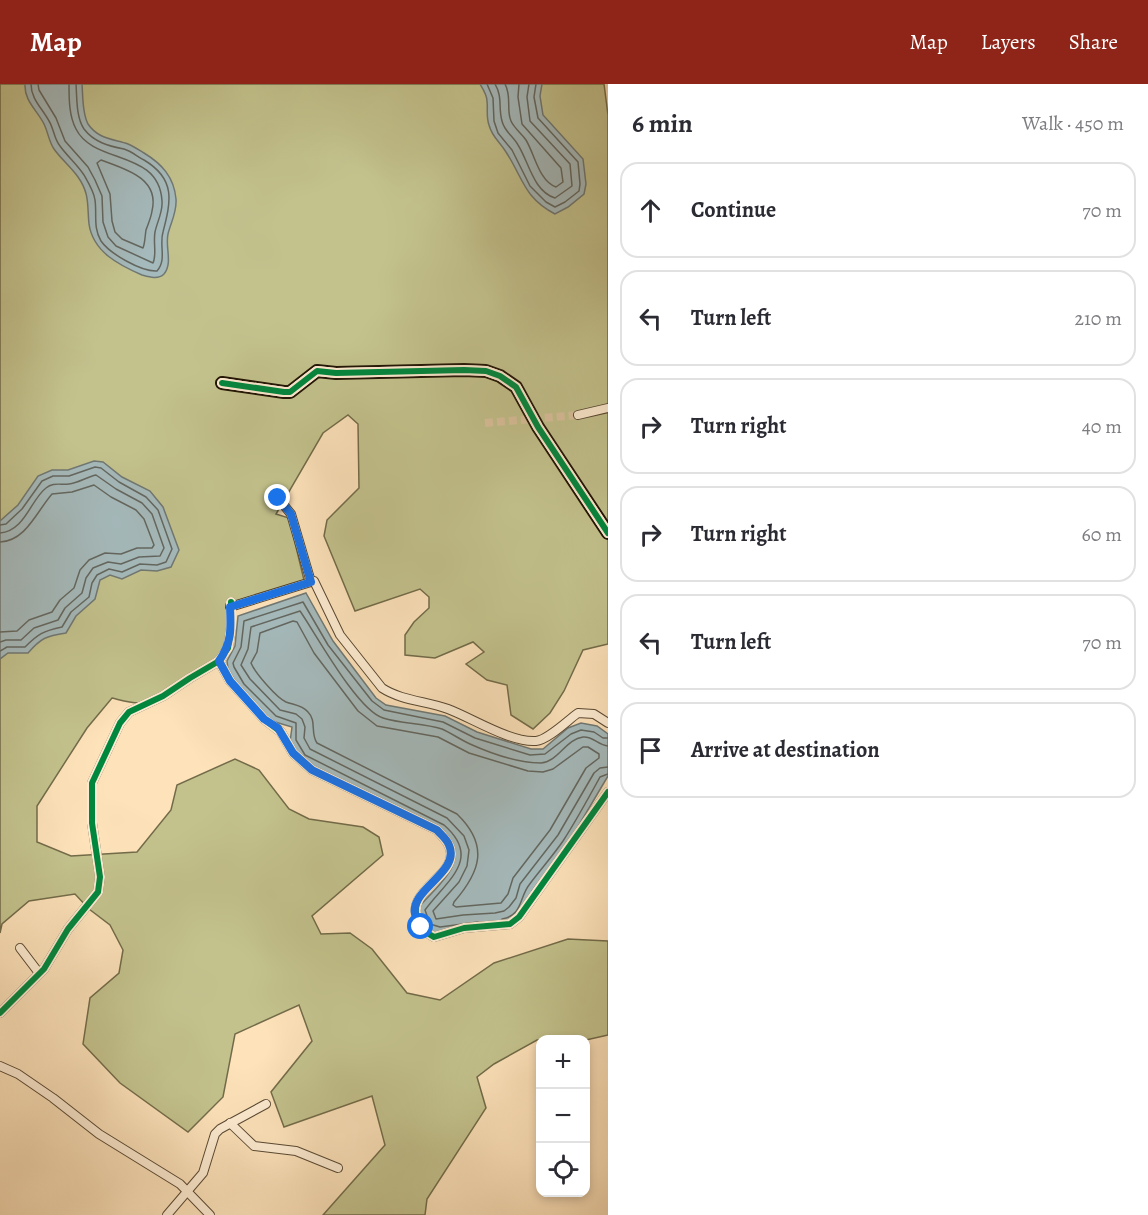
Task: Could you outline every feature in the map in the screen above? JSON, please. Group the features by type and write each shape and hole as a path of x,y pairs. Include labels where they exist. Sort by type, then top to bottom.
{"street":[{"path":"222,383 290,392 317,371 336,373 464,370 486,371 500,376 516,387 538,427 608,534"},
{"path":"578,415 608,408"},
{"path":"278,498 291,514 311,582"},
{"path":"0,1013 50,961 68,929 98,892 100,877 92,823 92,783 120,723 129,712 163,696 219,661 228,648 231,604 314,581 340,635 382,688 391,694 447,709 515,738 536,741 544,738 578,713 594,714 608,723"},
{"path":"219,661 230,681 264,719 278,728 293,753 312,770 437,830 449,843 451,854 447,866 418,900 415,912 421,927 434,937 464,928 510,924 519,916 608,792"},
{"path":"20,948 39,973"},
{"path":"0,1066 18,1074 99,1134 165,1174 188,1191 210,1215"},
{"path":"167,1215 206,1167 215,1134 230,1123 266,1104"},
{"path":"230,1123 254,1146 296,1152 338,1168"}],"shaded area":[{"path":"0,84 604,84 608,115 608,644 583,650 564,691 550,713 533,729 511,715 507,685 487,680 466,664 484,652 473,642 435,658 405,655 405,635 414,622 429,608 429,597 420,589 355,611 324,536 327,520 359,488 358,424 348,415 323,433 276,514 289,518 304,580 226,604 228,633 225,650 212,663 188,679 141,703 112,698 87,728 37,806 37,842 71,856 137,852 171,810 177,785 235,759 259,770 289,809 309,819 363,827 379,837 383,855 312,916 321,934 350,933 372,949 407,993 440,1000 494,963 568,939 608,941 608,1035 590,1039 590,1035 536,1035 536,1041 494,1064 477,1077 486,1108 427,1199 425,1215 323,1215 385,1145 372,1096 284,1127 271,1092 312,1041 299,1005 235,1034 223,1097 188,1132 120,1083 83,1044 90,998 119,973 123,950 110,925 89,909 75,894 29,901 2,924 0,933"}],"water":[{"path":"25,84 82,84 85,115 92,129 101,136 136,148 166,172 173,184 176,204 167,239 168,265 162,276 142,275 116,262 101,250 91,234 87,200 82,183 52,146 44,124 29,100"},
{"path":"480,84 542,84 540,96 543,115 583,159 586,184 584,194 555,214 530,194 490,129 485,92"},
{"path":"94,461 103,462 122,477 150,491 163,507 179,550 171,567 157,571 141,570 122,579 110,575 100,580 95,599 76,616 66,633 44,638 28,653 8,653 0,659 0,521 18,505 38,476 52,470 68,470"},
{"path":"306,593 333,641 376,698 386,705 445,716 477,732 531,749 543,749 568,728 581,723 597,726 608,734 608,776 569,842 532,891 529,903 510,924 441,933 430,932 421,921 419,907 441,883 452,866 453,847 447,836 301,760 290,742 292,727 272,721 239,688 228,669 227,661 235,646 238,616"}],"tunnel":[{"path":"485,423 578,415"}],"cycle path":[{"path":"222,383 290,392 317,371 336,373 464,370 486,371 500,376 516,387 538,427 608,533"},
{"path":"0,1013 44,969 68,929 98,892 100,877 92,823 92,783 120,723 129,712 163,696 219,661 228,648 231,602"},
{"path":"219,661 230,681 264,719 281,732 293,753 312,770 437,830 444,838 451,850 449,863 423,893 416,911 421,926 434,937 464,928 510,924 519,917 608,792"}],"route":[{"path":"278,498 291,514 311,582 230,607 231,628 228,648 219,661 230,681 264,719 278,728 293,753 312,770 437,830 449,843 451,854 447,866 418,900 415,912 421,927"}]}
